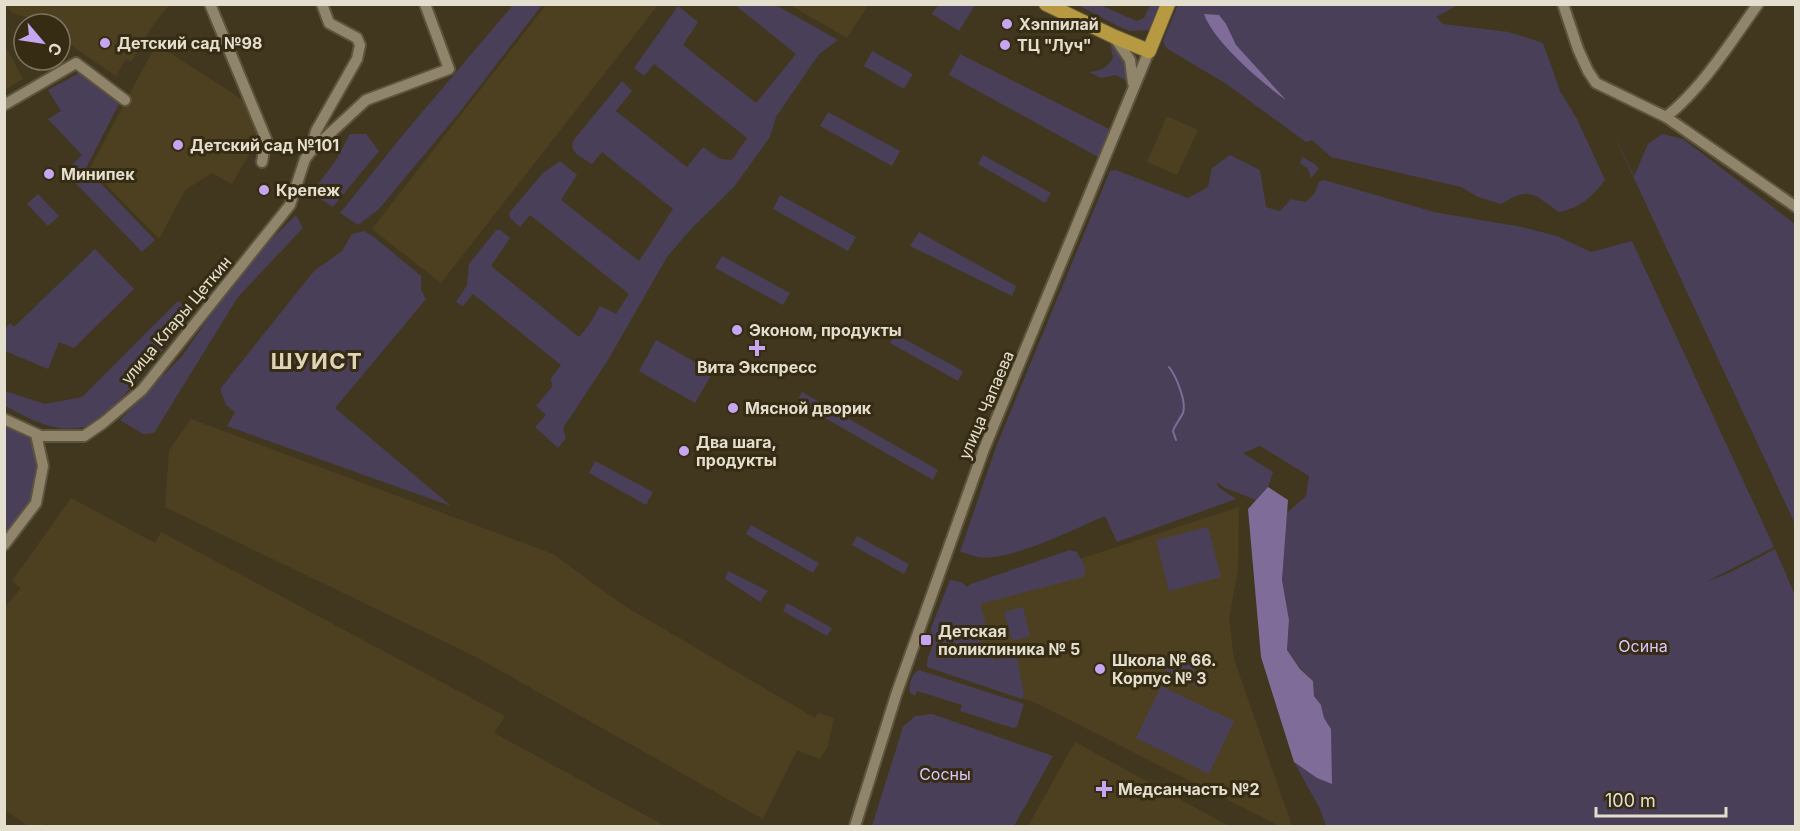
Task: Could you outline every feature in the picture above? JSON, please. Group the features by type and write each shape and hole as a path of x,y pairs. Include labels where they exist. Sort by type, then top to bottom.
{"main road":[{"path":"1046,4 1149,51"},
{"name":"улица Чапаева","path":"1149,51 1168,4"}],"street":[{"path":"210,4 266,139 262,162"},
{"name":"улица Клары Цеткин","path":"4,419 41,436 84,436 103,423 142,390 290,205 311,151 316,131 357,59 360,45 357,38 330,23 321,4"},
{"path":"311,151 366,100 449,69 425,4"},
{"path":"1563,4 1578,49 1596,83 1666,117 1796,207"},
{"path":"1666,117 1702,81 1758,4"},
{"path":"1115,37 1130,60 1133,90"},
{"name":"улица Чапаева","path":"855,826 897,692 984,449 1149,51"},
{"path":"4,105 76,63 125,100"},
{"path":"4,546 36,503 43,466 36,434"}],"shaded area":[{"name":"Детский сад №98","path":"5,5 169,5 153,25 131,62 126,59 116,76 72,46 72,12 12,12"},
{"path":"546,5 658,5 441,283 372,229"},
{"path":"790,5 868,5 847,38"},
{"path":"1204,14 1219,15 1236,45 1286,100 1252,73 1228,49 1217,37"},
{"path":"5,45 12,58 12,72 19,72 23,79 4,90"},
{"name":"Детский сад №101","path":"159,46 259,110 263,122 258,139 232,184 212,173 185,190 159,239 90,168 152,52"},
{"path":"1167,116 1198,130 1177,175 1147,162"},
{"path":"191,419 553,554 623,605 815,718 818,713 834,718 828,746 820,759 797,750 763,819 476,657 165,507 169,450"},
{"path":"1268,487 1288,500 1282,580 1289,620 1287,650 1300,669 1313,681 1314,696 1321,705 1324,718 1331,729 1332,784 1317,778 1294,762 1261,657 1248,509"},
{"path":"71,498 155,543 161,532 505,716 494,733 665,826 46,826 48,823 42,826 28,826 5,810 5,607 21,588 12,581"},
{"name":"Школа № 66. Корпус № 3","path":"1239,507 1238,569 1229,619 1234,659 1292,826 1279,826 1036,703 963,678 967,598 1000,585"},
{"name":"Медсанчасть №2","path":"1075,742 1229,826 1028,826"}],"green space":[{"path":"513,5 542,5 459,113 379,209 358,225 340,213 402,136"},
{"path":"735,5 776,5 838,40 819,54 776,117 770,137 734,187 691,229 667,257 608,360 563,428 566,438 558,448 535,427 546,415 536,406 552,387 551,378 561,365 473,294 463,306 456,302 467,285 469,264 496,230 500,230 510,238 491,266 579,337 600,306 616,314 629,294 530,215 520,227 510,218 509,213 543,173 560,161 577,175 561,200 639,261 673,209 602,152 592,164 581,157 573,149 573,141 622,81 632,91 616,111 687,167 703,147 720,159 732,160 747,138 654,64 644,76 634,68 678,6 698,22 683,45 756,103 796,54"},
{"path":"938,5 975,5 959,31 932,14"},
{"path":"1078,5 1100,5 1137,21 1144,18 1150,5 1164,5 1151,30 1130,31"},
{"path":"1178,5 1458,5 1436,17 1443,24 1509,32 1543,43 1560,91 1577,119 1605,180 1585,201 1559,212 1532,195 1519,195 1501,204 1478,197 1461,187 1331,157 1312,140 1306,142 1225,83 1166,48 1163,41"},
{"path":"1110,42 1121,51 1126,59 1129,82 1116,75 1101,78 1089,72 1106,67 1111,61 1113,58"},
{"path":"872,51 913,74 904,89 864,66"},
{"path":"960,54 1109,129 1098,157 949,75"},
{"path":"81,72 120,102 86,168 155,240 142,252 65,172 82,155 48,119 61,111 48,90"},
{"path":"828,112 900,151 892,166 820,126"},
{"path":"1605,116 1634,176 1648,144 1662,134 1683,139 1795,224 1795,524"},
{"path":"350,134 366,134 379,151 333,207 316,196 316,187 336,160"},
{"path":"1306,142 1302,157 1319,169 1311,178 1308,169 1300,163"},
{"path":"983,155 1051,193 1045,203 978,164"},
{"name":"Осина","path":"1230,155 1260,170 1266,207 1280,211 1290,199 1306,202 1314,194 1319,182 1324,180 1434,212 1522,227 1557,236 1591,252 1632,241 1774,547 1704,583 1775,549 1795,595 1795,826 1326,826 1319,807 1294,762 1317,778 1331,729 1324,718 1321,705 1314,696 1313,681 1287,650 1289,620 1282,580 1287,513 1306,496 1309,476 1260,446 1243,453 1273,472 1268,487 1256,500 1225,488 1217,482 1218,487 1236,499 1117,542 1105,516 1007,555 978,557 960,552 996,447 1110,171 1116,170 1188,198 1208,187 1212,168"},
{"path":"38,194 59,216 48,226 27,204"},
{"path":"780,195 856,237 848,251 773,209"},
{"path":"296,215 303,228 238,297 154,433 143,434 120,420 182,356 248,262"},
{"path":"364,231 421,276 421,290 426,299 335,408 451,506 227,426 235,412 226,405 220,389 314,271 342,251 352,234"},
{"path":"919,232 1016,286 1012,296 910,246"},
{"path":"95,249 134,289 74,348 59,342 48,369 5,351 5,329 10,323 14,327"},
{"path":"722,256 790,293 783,305 715,268"},
{"path":"178,301 193,312 124,395 94,422 83,427 62,428 42,424 5,406 5,391 45,404 82,397"},
{"path":"895,334 963,371 958,381 890,343"},
{"path":"656,340 713,372 695,403 639,371"},
{"path":"802,392 938,470 933,480 797,402"},
{"path":"5,426 33,439 37,481 33,499 5,543"},
{"path":"595,461 653,492 646,505 589,473"},
{"path":"751,525 819,563 813,573 746,534"},
{"path":"1208,527 1221,577 1169,591 1156,540"},
{"path":"857,536 909,564 904,574 852,545"},
{"path":"1070,550 1077,552 1082,561 1085,568 1083,577 980,604 987,630 979,632 982,646 992,645 995,660 1012,656 1017,659 1024,695 1022,699 927,667 933,644 930,637 931,628 950,580 961,582 967,587"},
{"path":"728,571 768,591 760,602 725,579"},
{"path":"787,603 832,628 827,636 783,611"},
{"path":"1023,607 1030,636 1012,641 1004,612"},
{"path":"1192,661 1198,687 1161,668"},
{"path":"919,670 1024,704 1017,727 1013,728 960,711 962,705 917,691 915,696 910,693 911,680"},
{"path":"1161,686 1234,721 1209,774 1136,738"},
{"name":"Сосны","path":"932,714 1053,756 1014,826 872,826 903,727 915,716"}],"waterway":[{"path":"1169,367 1178,383 1184,408 1173,431 1176,440"}],"place":[{"name":"Хэппилай","path":"1007,24"},
{"name":"Детский сад №98","path":"105,43"},
{"name":"ТЦ \"Луч\"","path":"1005,45"},
{"name":"Детский сад №101","path":"178,145"},
{"name":"Минипек","path":"49,174"},
{"name":"Крепеж","path":"264,190"},
{"name":"Эконом, продукты","path":"737,330"},
{"name":"Вита Экспресс","path":"757,348"},
{"name":"Мясной дворик","path":"733,408"},
{"name":"Два шага, продукты","path":"684,451"},
{"name":"Детская поликлиника № 5","path":"926,640"},
{"name":"Школа № 66. Корпус № 3","path":"1100,669"},
{"name":"Медсанчасть №2","path":"1104,789"}],"district":[{"name":"ШУИСТ","path":"317,361"}]}
